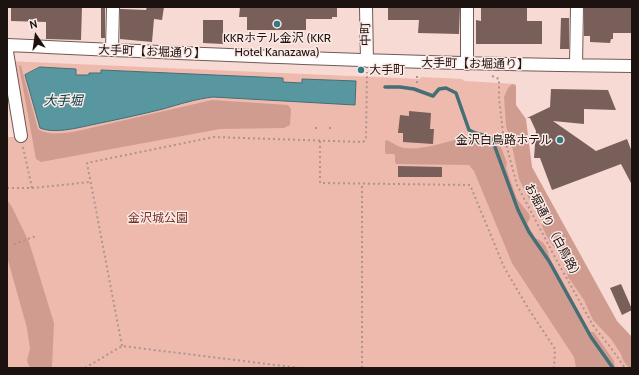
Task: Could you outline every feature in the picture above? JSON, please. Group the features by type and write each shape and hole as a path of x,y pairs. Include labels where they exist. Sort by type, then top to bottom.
{"street":[{"path":"112,50 113,7"},
{"name":"中町","path":"366,7 367,61"},
{"path":"467,7 467,64"},
{"path":"576,65 577,7"},
{"name":"大手町【お堀通り】","path":"7,45 367,61 632,66"},
{"path":"8,57 21,136"}],"path":[{"path":"122,346 87,163 214,137 363,142 366,139 367,61"},
{"name":"お堀通り（白鳥路）","path":"486,73 499,79 499,98 503,133 517,185 557,262 594,327 625,368"},
{"path":"417,74 417,83"},
{"path":"21,136 32,188"},
{"path":"320,141 320,183 470,185 504,266 528,308 555,349 554,368"},
{"path":"7,188 32,188 90,182"},
{"path":"362,184 362,368"},
{"path":"14,244 36,236"},
{"path":"85,368 122,346 300,368"}],"green space":[{"name":"金沢城公園","path":"7,61 420,79 421,77 516,84 516,107 531,167 632,368 7,368 7,137 15,137 7,83"}],"shaded area":[{"path":"20,65 38,129 46,133 55,134 73,132 212,100 288,105 291,109 290,125 284,128 220,129 41,162 36,159"},
{"path":"512,84 516,86 516,105 526,119 532,167 617,321 632,337 632,368 629,368 611,339 593,320 584,300 568,277 564,263 542,226 542,219 548,216 545,209 537,210 533,207 519,179 506,126 504,97 508,88"},
{"path":"457,139 472,139 489,143 498,139 507,163 506,168 517,199 529,214 530,218 527,224 535,238 546,246 550,259 590,332 594,332 614,361 615,368 576,368 574,357 512,263 474,171 469,165 396,164 394,154 386,154 385,152 385,141 387,140 400,147 417,148"},
{"path":"7,200 29,242 54,323 52,368 32,368 29,366 27,360 30,349 27,328 7,257"}],"water":[{"name":"大手堀","path":"40,67 76,69 76,75 101,73 101,70 283,78 283,82 302,83 302,79 356,81 355,105 213,97 194,100 154,111 79,128 66,130 46,130 40,128 25,75"}],"building":[{"path":"11,7 82,7 81,40 46,39 46,22 11,21"},
{"path":"147,7 164,7 162,20 154,19 152,42 120,39 120,9 146,10"},
{"name":"KKRホテル金沢 (KKR Hotel Kanazawa)","path":"240,7 337,7 337,17 332,17 332,19 306,19 306,30 247,30 247,17 239,17"},
{"path":"388,7 460,7 459,34 418,33 419,20 388,20"},
{"path":"481,7 527,7 527,21 542,21 542,44 476,44 476,20 481,21"},
{"path":"584,7 632,7 632,33 613,33 613,39 611,39 610,43 590,42 590,36 584,36"},
{"path":"101,8 105,8 105,38 101,38"},
{"path":"561,18 569,18 569,49 560,49"},
{"path":"203,20 223,20 223,44 203,43"},
{"name":"金沢白鳥路ホテル","path":"551,89 608,90 616,110 584,109 584,124 553,121 596,151 627,139 632,152 632,185 621,164 552,190 540,158 534,158 536,131 530,118 527,118 550,107"},
{"path":"409,111 431,113 430,129 434,129 433,144 403,142 403,133 398,133 400,115 409,116"},
{"path":"398,166 442,167 442,177 398,177"},
{"path":"621,284 632,309 622,315 610,288"}],"waterway":[{"path":"385,87 414,89 433,96 439,89 446,88 456,93 469,130 492,139 518,210 529,232 549,261 591,337 613,368"}],"place":[{"name":"KKRホテル金沢 (KKR Hotel Kanazawa)","path":"277,24"},
{"name":"大手町","path":"361,70"},
{"name":"金沢白鳥路ホテル","path":"560,140"}]}
